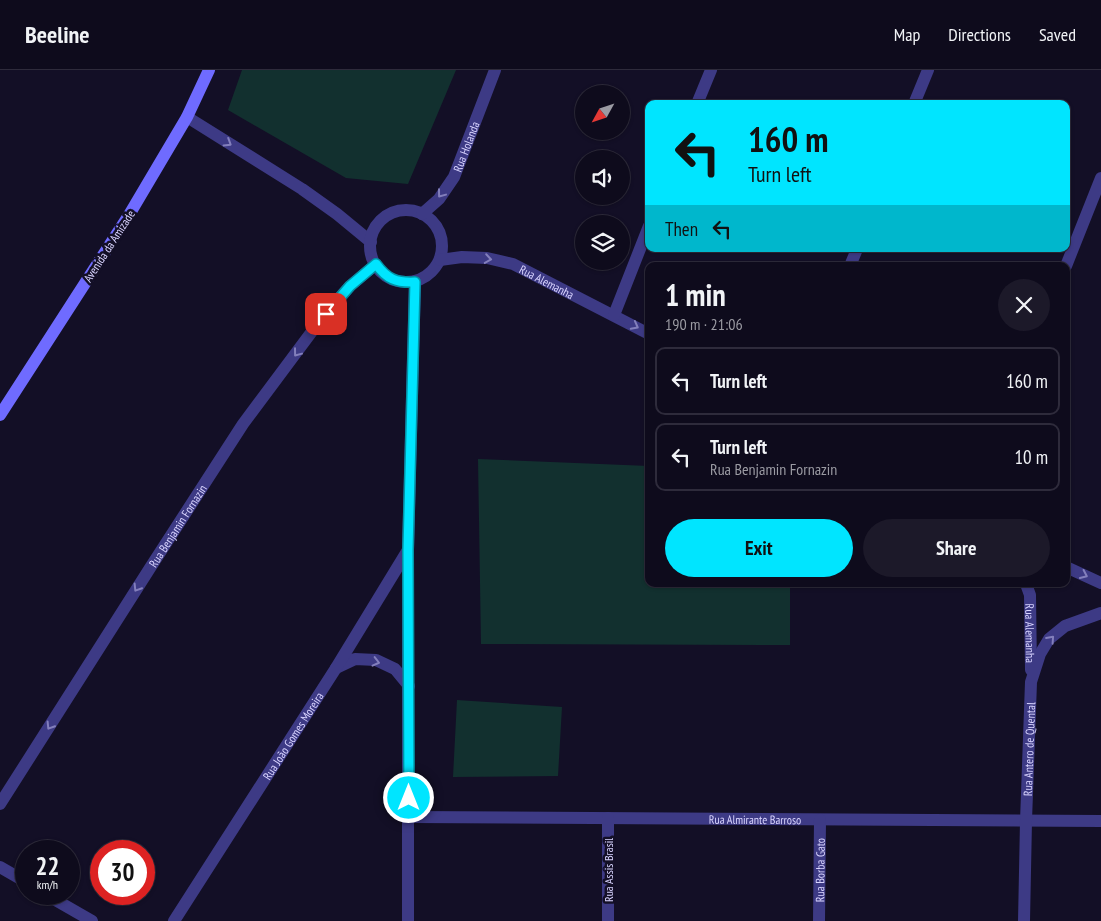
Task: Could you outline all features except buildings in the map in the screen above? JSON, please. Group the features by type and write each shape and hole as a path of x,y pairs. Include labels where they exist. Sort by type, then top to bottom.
{"main road":[{"name":"Avenida da Amizade","path":"0,416 129,215 187,117 209,70"}],"street":[{"name":"Rua Holanda","path":"422,214 438,199 454,177 495,70"},
{"path":"699,100 711,70"},
{"path":"916,100 928,70"},
{"path":"187,117 302,189 337,214 370,242"},
{"path":"1068,262 1101,178"},
{"path":"409,211 422,214 431,220 441,239 442,250 440,260 434,270 415,282 403,282 392,279 382,273 371,254 370,242 375,229 383,218 395,212 409,211"},
{"path":"614,315 645,236"},
{"name":"Rua Alemanha","path":"440,260 470,257 487,258 513,264 645,332"},
{"name":"Rua Benjamin Fornazin","path":"0,804 243,424 326,314 350,286 376,264"},
{"path":"408,921 408,550 415,282"},
{"name":"Rua João Gomes Moreira","path":"174,921 336,668 408,550"},
{"path":"1070,569 1101,583"},
{"name":"Rua Alemanha","path":"1027,587 1030,595 1031,682"},
{"name":"Rua Antero de Quental","path":"1024,921 1031,682 1040,654 1049,639 1065,626 1101,613"},
{"path":"336,668 355,659 376,660 395,669 409,686"},
{"name":"Rua Almirante Barroso","path":"409,817 1101,822"},
{"name":"Rua Assis Brasil","path":"608,818 608,921"},
{"name":"Rua Borba Gato","path":"819,921 820,820"},
{"path":"0,867 15,876"},
{"path":"65,905 92,921"}],"green space":[{"path":"242,70 456,70 408,184 346,178 228,110"},
{"path":"478,459 645,466 645,587 790,587 790,645 481,644"},
{"path":"457,700 562,707 558,776 453,777"}],"route":[{"path":"326,314 350,286 376,264 382,273 392,279 403,282 415,282 408,550 409,798"}]}
